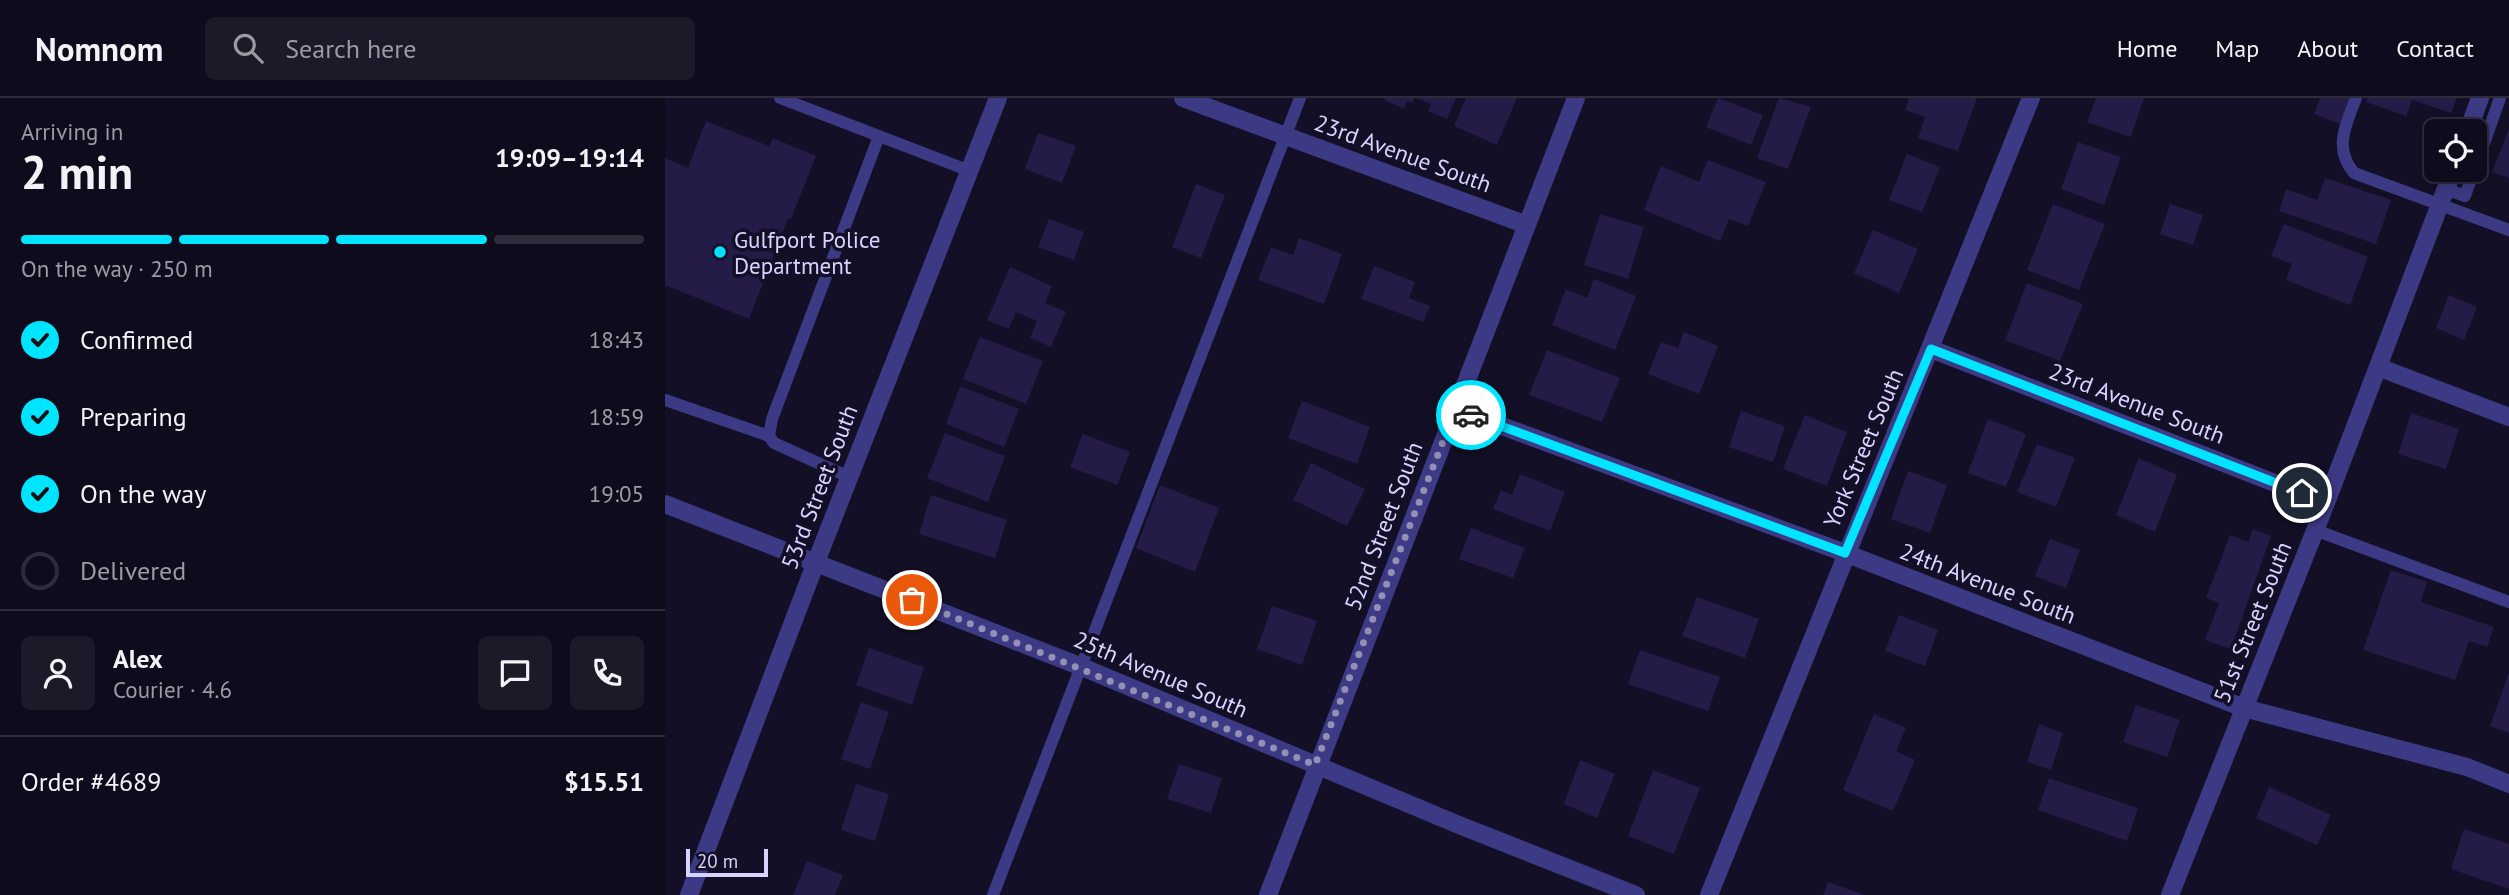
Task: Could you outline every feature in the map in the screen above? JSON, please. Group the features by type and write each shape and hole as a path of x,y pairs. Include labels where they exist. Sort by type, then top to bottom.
{"street":[{"name":"53rd Street South","path":"689,895 815,562 998,98"},
{"name":"23rd Avenue South","path":"1183,98 1527,225"},
{"name":"52nd Street South","path":"1268,895 1315,765 1576,98"},
{"name":"York Street South","path":"1709,895 2031,98"},
{"path":"2472,119 2480,98"},
{"name":"51st Street South","path":"2170,895 2326,503 2449,182"},
{"name":"23rd Avenue South","path":"1931,349 2326,503"},
{"path":"2378,367 2509,417"},
{"name":"24th Avenue South","path":"1456,409 1845,553 2243,708 2467,767 2509,784"},
{"name":"25th Avenue South","path":"665,505 1082,667 1636,895"}],"lane":[{"path":"780,98 969,171"},
{"path":"993,895 1300,98"},
{"path":"2356,98 2341,138 2350,169 2443,197 2509,230"},
{"path":"2487,134 2500,98"},
{"path":"769,436 772,419 879,136"},
{"path":"2443,197 2465,196 2470,182"},
{"path":"665,400 769,436 774,443 849,477"},
{"path":"2315,530 2509,602"}],"building":[{"path":"1414,98 1412,103 1407,101 1404,109 1384,100"},
{"path":"1416,98 1456,98 1447,119 1428,111 1431,104"},
{"path":"1466,98 1517,98 1497,145 1454,126"},
{"path":"1718,98 1763,115 1751,145 1706,127"},
{"path":"1779,98 1811,107 1788,169 1757,158"},
{"path":"1909,98 1977,98 1958,151 1918,138 1925,117 1905,110"},
{"path":"2096,98 2144,98 2131,137 2087,122"},
{"path":"2320,98 2350,98 2340,124 2314,114"},
{"path":"2368,98 2457,98 2451,113 2412,100 2406,116 2366,102"},
{"name":"Gulfport Police Department","path":"706,121 769,146 773,138 816,156 791,219 788,218 749,319 665,285 665,158 688,168"},
{"path":"2509,129 2509,178 2492,172"},
{"path":"1038,133 1076,146 1062,183 1025,169"},
{"path":"2078,142 2121,157 2104,205 2061,189"},
{"path":"1907,154 1940,167 1922,212 1889,200"},
{"path":"1708,160 1766,182 1748,226 1729,219 1720,241 1644,210 1661,166 1699,182"},
{"path":"2325,178 2391,200 2376,244 2279,211 2286,189 2317,200"},
{"path":"1196,184 1225,195 1201,258 1172,247"},
{"path":"2053,204 2105,224 2079,290 2027,270"},
{"path":"2170,204 2203,215 2193,245 2160,234"},
{"path":"1600,214 1644,227 1628,279 1584,265"},
{"path":"1049,219 1084,232 1074,260 1038,247"},
{"path":"2284,224 2368,257 2350,305 2286,280 2292,264 2271,256"},
{"path":"1873,230 1918,249 1899,293 1854,273"},
{"path":"1299,238 1342,254 1324,304 1258,280 1271,247 1293,255"},
{"path":"1374,266 1415,282 1409,298 1430,306 1423,322 1361,299"},
{"path":"1010,267 1052,286 1045,303 1066,312 1051,347 1030,338 1037,321 1016,312 1009,329 987,320"},
{"path":"1594,279 1636,296 1615,350 1552,325 1566,289 1587,298"},
{"path":"2027,283 2083,304 2060,361 2005,340"},
{"path":"2449,295 2477,307 2464,340 2436,328"},
{"path":"1684,332 1718,346 1699,394 1648,374 1661,342 1678,348"},
{"path":"980,337 1043,361 1026,404 963,379"},
{"path":"1547,350 1620,378 1602,422 1529,395"},
{"path":"960,386 1019,409 1004,447 946,424"},
{"path":"1302,401 1370,427 1357,464 1288,438"},
{"path":"1741,411 1785,426 1773,462 1729,447"},
{"path":"2411,413 2459,429 2446,469 2398,454"},
{"path":"1805,415 1847,432 1827,486 1783,469"},
{"path":"1988,419 2026,434 2006,487 1968,473"},
{"path":"945,433 1005,456 988,502 927,478"},
{"path":"1083,434 1130,452 1117,485 1070,467"},
{"path":"2037,444 2075,458 2056,507 2017,492"},
{"path":"2139,458 2177,475 2155,532 2116,515"},
{"path":"1311,463 1365,489 1347,526 1293,500"},
{"path":"1908,471 1947,485 1930,533 1891,519"},
{"path":"1520,474 1565,492 1550,531 1493,509 1501,490 1512,495"},
{"path":"1160,485 1219,508 1195,572 1136,548"},
{"path":"931,495 1007,520 995,558 919,534"},
{"path":"1471,528 1525,548 1513,578 1459,559"},
{"path":"2253,529 2271,536 2231,649 2205,640 2219,603 2206,598 2230,535 2248,542"},
{"path":"2050,539 2080,550 2066,588 2035,576"},
{"path":"2391,570 2427,582 2421,602 2494,627 2487,647 2469,641 2455,680 2363,650"},
{"path":"1697,597 1759,619 1745,658 1682,636"},
{"path":"1272,606 1317,621 1302,665 1257,649"},
{"path":"1899,615 1938,630 1925,666 1885,651"},
{"path":"869,648 924,667 912,705 856,685"},
{"path":"1640,650 1720,677 1708,711 1628,684"},
{"path":"2509,672 2509,733 2490,726"},
{"path":"861,702 889,712 870,769 841,759"},
{"path":"2136,705 2180,720 2167,757 2123,742"},
{"path":"1874,714 1906,728 1896,751 1915,760 1893,811 1843,790"},
{"path":"2039,724 2063,733 2051,770 2027,762"},
{"path":"1580,760 1615,774 1597,818 1564,804"},
{"path":"1179,764 1222,778 1211,813 1167,799"},
{"path":"1653,770 1700,788 1674,854 1628,836"},
{"path":"2049,778 2138,808 2127,841 2038,810"},
{"path":"856,784 889,794 875,841 841,830"},
{"path":"2269,787 2331,815 2317,845 2256,818"},
{"path":"2464,829 2509,844 2509,889 2451,869"},
{"path":"807,861 843,875 835,895 793,895"},
{"path":"1828,882 1865,895 1823,895"}],"way so far":[{"path":"912,600 1082,667 1315,765 1456,409 1471,415"}],"place":[{"name":"Gulfport Police Department","path":"720,252"}],"route":[{"path":"1471,415 1845,553 1931,349 2302,493"}]}
